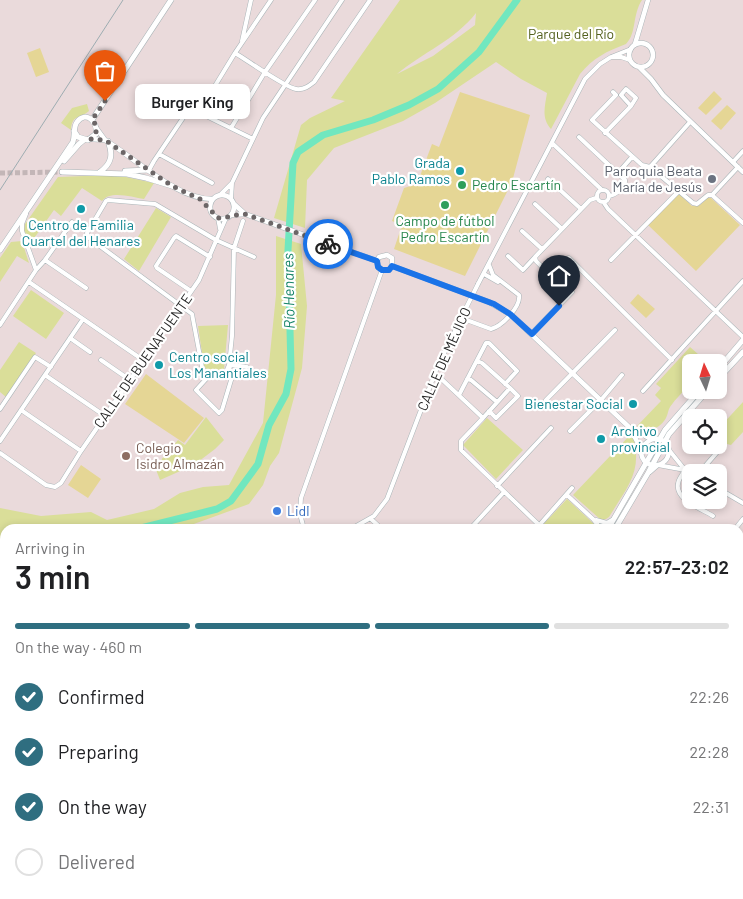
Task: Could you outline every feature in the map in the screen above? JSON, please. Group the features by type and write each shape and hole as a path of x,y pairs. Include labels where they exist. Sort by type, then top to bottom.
{"main road":[{"path":"92,120 172,0"},
{"path":"0,250 73,142 76,122 84,118 92,120 97,129 96,134 91,139 84,140 79,144 49,179"},
{"path":"74,131 78,137 84,140"},
{"path":"100,172 109,164 111,159 112,153 106,141"},
{"path":"62,172 150,170"},
{"path":"100,172 135,175 172,186"},
{"path":"728,357 743,339"},
{"path":"728,368 743,352"},
{"path":"617,524 648,473 655,465 662,441 667,432 693,399"},
{"path":"667,432 699,399"},
{"path":"616,524 643,468 644,460 662,441"}],"street":[{"path":"242,43 251,0"},
{"path":"199,112 235,53 271,0"},
{"path":"231,128 265,72 315,0"},
{"path":"200,199 213,200 232,183 263,118 342,0"},
{"path":"235,53 285,85 302,89 314,82 370,0"},
{"path":"648,0 642,15 635,45 629,54 633,65 639,67 647,66 651,62"},
{"path":"247,19 250,24 255,24"},
{"path":"640,30 652,51 651,79"},
{"path":"635,45 642,43 647,45"},
{"name":"CALLE DE MÉJICO","path":"360,524 381,509 392,487 435,373 461,318 585,79 600,64 611,57 631,49"},
{"path":"611,57 621,57 630,60"},
{"path":"639,67 663,95 743,172"},
{"path":"613,92 616,95 592,120 632,157 667,179 689,200 697,204 708,195 712,195 738,167"},
{"path":"605,133 631,106"},
{"path":"150,170 187,112 194,110 199,112 253,139"},
{"path":"650,167 690,122"},
{"path":"97,129 106,141 172,186 200,199 211,208 214,215 218,218 220,229"},
{"path":"579,137 625,180 625,183 616,194 609,196 608,200 604,203"},
{"path":"91,139 106,141"},
{"path":"552,143 602,190 607,192 609,196"},
{"path":"733,162 743,150"},
{"path":"159,154 212,183"},
{"path":"618,173 632,157"},
{"path":"548,180 581,209"},
{"path":"231,199 232,183"},
{"path":"596,198 597,193 602,190"},
{"path":"611,260 679,190"},
{"path":"220,195 228,196 245,214 377,261"},
{"path":"712,195 743,223"},
{"path":"508,256 523,270 591,199 596,198"},
{"path":"596,198 604,203 743,339"},
{"path":"211,208 213,200"},
{"path":"229,366 226,372 219,376 208,375 202,368 193,316 88,238 87,233 106,201 155,204 216,240 254,257"},
{"path":"229,216 234,210 234,204"},
{"path":"535,204 562,229"},
{"path":"27,212 22,224 22,231 36,270"},
{"path":"218,218 245,214"},
{"name":"CALLE DE BUENAFUENTE","path":"0,453 46,485 55,487 61,483 192,291 202,275 220,229 229,216"},
{"path":"196,390 217,412 221,412 232,378 229,366 232,336 234,248 243,221"},
{"path":"0,325 36,270 72,222"},
{"path":"522,231 542,250"},
{"path":"192,291 156,266 176,236 210,257"},
{"path":"387,255 392,258 392,266 389,270 382,270 378,267 377,261 380,257 387,255"},
{"path":"536,257 536,261 551,276 567,258 573,262 672,360"},
{"path":"45,260 86,288"},
{"path":"556,271 562,273 573,262"},
{"path":"461,318 491,329 500,325 515,309 520,298 519,295 493,275 489,265"},
{"path":"392,266 489,302 510,314 629,427 652,439 662,441 682,466"},
{"path":"303,524 300,514 301,498 382,270"},
{"path":"484,274 513,289"},
{"path":"644,392 743,281"},
{"path":"29,282 144,360"},
{"path":"532,334 572,292"},
{"path":"0,441 83,319"},
{"path":"546,400 615,330"},
{"path":"70,338 90,352"},
{"path":"459,395 486,343 489,343 518,371 505,384"},
{"path":"0,409 35,356 51,366"},
{"path":"101,360 130,380"},
{"path":"477,361 482,363 518,396 496,418 489,412"},
{"path":"229,366 247,367"},
{"path":"435,373 483,418"},
{"path":"45,375 105,416"},
{"path":"192,394 208,375"},
{"path":"570,431 601,400 622,375"},
{"path":"467,379 471,380 497,402"},
{"path":"510,388 461,441 460,450 538,524"},
{"path":"21,410 81,452"},
{"path":"629,427 642,451 644,460 655,465 682,470"},
{"path":"497,486 550,428"},
{"path":"642,451 646,442 667,432 667,459 655,465"},
{"path":"707,464 716,454"},
{"path":"682,476 677,486 682,497"},
{"path":"540,524 572,488"},
{"path":"475,524 504,492"},
{"path":"567,494 597,524"},
{"path":"727,494 743,503"},
{"path":"702,509 713,516"},
{"path":"371,518 377,524"},
{"path":"593,519 612,524"}],"green space":[{"name":"Parque del Río","path":"400,0 642,0 629,40 626,44 595,59 585,68 551,129 545,116 547,93 521,79 496,62 435,103 403,121 334,148 307,180 305,228 274,218 301,125 310,118 345,101 331,98","holes":["476,13 475,25 433,56 397,74 448,39 468,23"]},
{"path":"87,104 89,111 73,121 71,130 61,123 72,108"},
{"path":"121,176 154,183 144,199 116,195 102,201 82,188 61,216 54,210 30,244 24,230 25,224 58,177"},
{"path":"156,208 171,217 139,271 124,259"},
{"path":"276,236 301,244 307,306 302,368 279,453 270,466 263,485 249,504 194,524 0,524 0,508 41,516 91,512 107,520 154,509 180,493 203,487 229,485 263,423 276,295"},
{"path":"22,241 29,263 17,256 0,282 0,258 11,242"},
{"path":"31,290 64,313 46,339 13,316"},
{"path":"228,325 224,369 218,374 210,373 204,366 198,326"},
{"path":"19,342 36,353 6,397 0,392 0,370"},
{"path":"690,347 698,354 684,354"},
{"path":"682,356 682,393 669,408 666,418 660,425 653,429 641,428 637,426 661,401 655,395 661,388 656,384"},
{"path":"743,402 743,432 731,445 727,444 727,419"},
{"path":"206,417 224,440 194,465 160,480 155,467 178,440 185,445"},
{"path":"487,418 523,450 496,479 463,445"},
{"path":"632,433 636,457 632,477 628,487 609,517 601,520 573,495"},
{"path":"567,499 594,524 544,524"}],"shaded area":[{"path":"40,48 49,72 36,77 27,53"},
{"path":"714,91 722,99 706,115 698,108"},
{"name":"Pedro Escartín","path":"460,92 530,115 512,182 465,276 394,249 402,225 392,221 404,188 417,184 432,144 439,147"},
{"path":"727,105 736,113 721,130 711,121"},
{"path":"678,193 692,206 700,205 707,198 711,198 740,225 696,271 648,225"},
{"path":"638,294 655,309 646,318 630,303"},
{"path":"146,374 204,418 184,443 125,404"},
{"path":"81,465 101,479 88,498 68,485"}],"waterway":[{"name":"Río Henares","path":"157,524 217,509 231,501 258,464 269,425 286,394 291,369 288,250 293,163 298,152 323,135 373,120 409,105 438,89 479,52 517,0"}],"tunnel":[{"path":"0,173 62,172"}],"railway":[{"path":"0,190 123,0"}],"way so far":[{"path":"105,101 92,120 97,131 91,139 105,140 172,186 200,199 211,208 212,213 218,218 245,214 328,244"}],"place":[{"name":"Burger King","path":"105,101"},
{"name":"Grada Pablo Ramos","path":"460,171"},
{"name":"Parroquia Beata María de Jesús","path":"712,179"},
{"name":"Pedro Escartín","path":"462,185"},
{"name":"Campo de fútbol Pedro Escartín","path":"445,205"},
{"name":"Centro de Familia Cuartel del Henares","path":"81,209"},
{"name":"Centro social Los Manantiales","path":"159,365"},
{"name":"Bienestar Social","path":"633,404"},
{"name":"Archivo provincial","path":"601,439"},
{"name":"Colegio Isidro Almazán","path":"126,456"},
{"name":"Lidl","path":"277,511"}],"route":[{"path":"328,244 377,261 378,267 382,270 389,270 392,266 494,304 519,321 532,334 559,306"}]}
